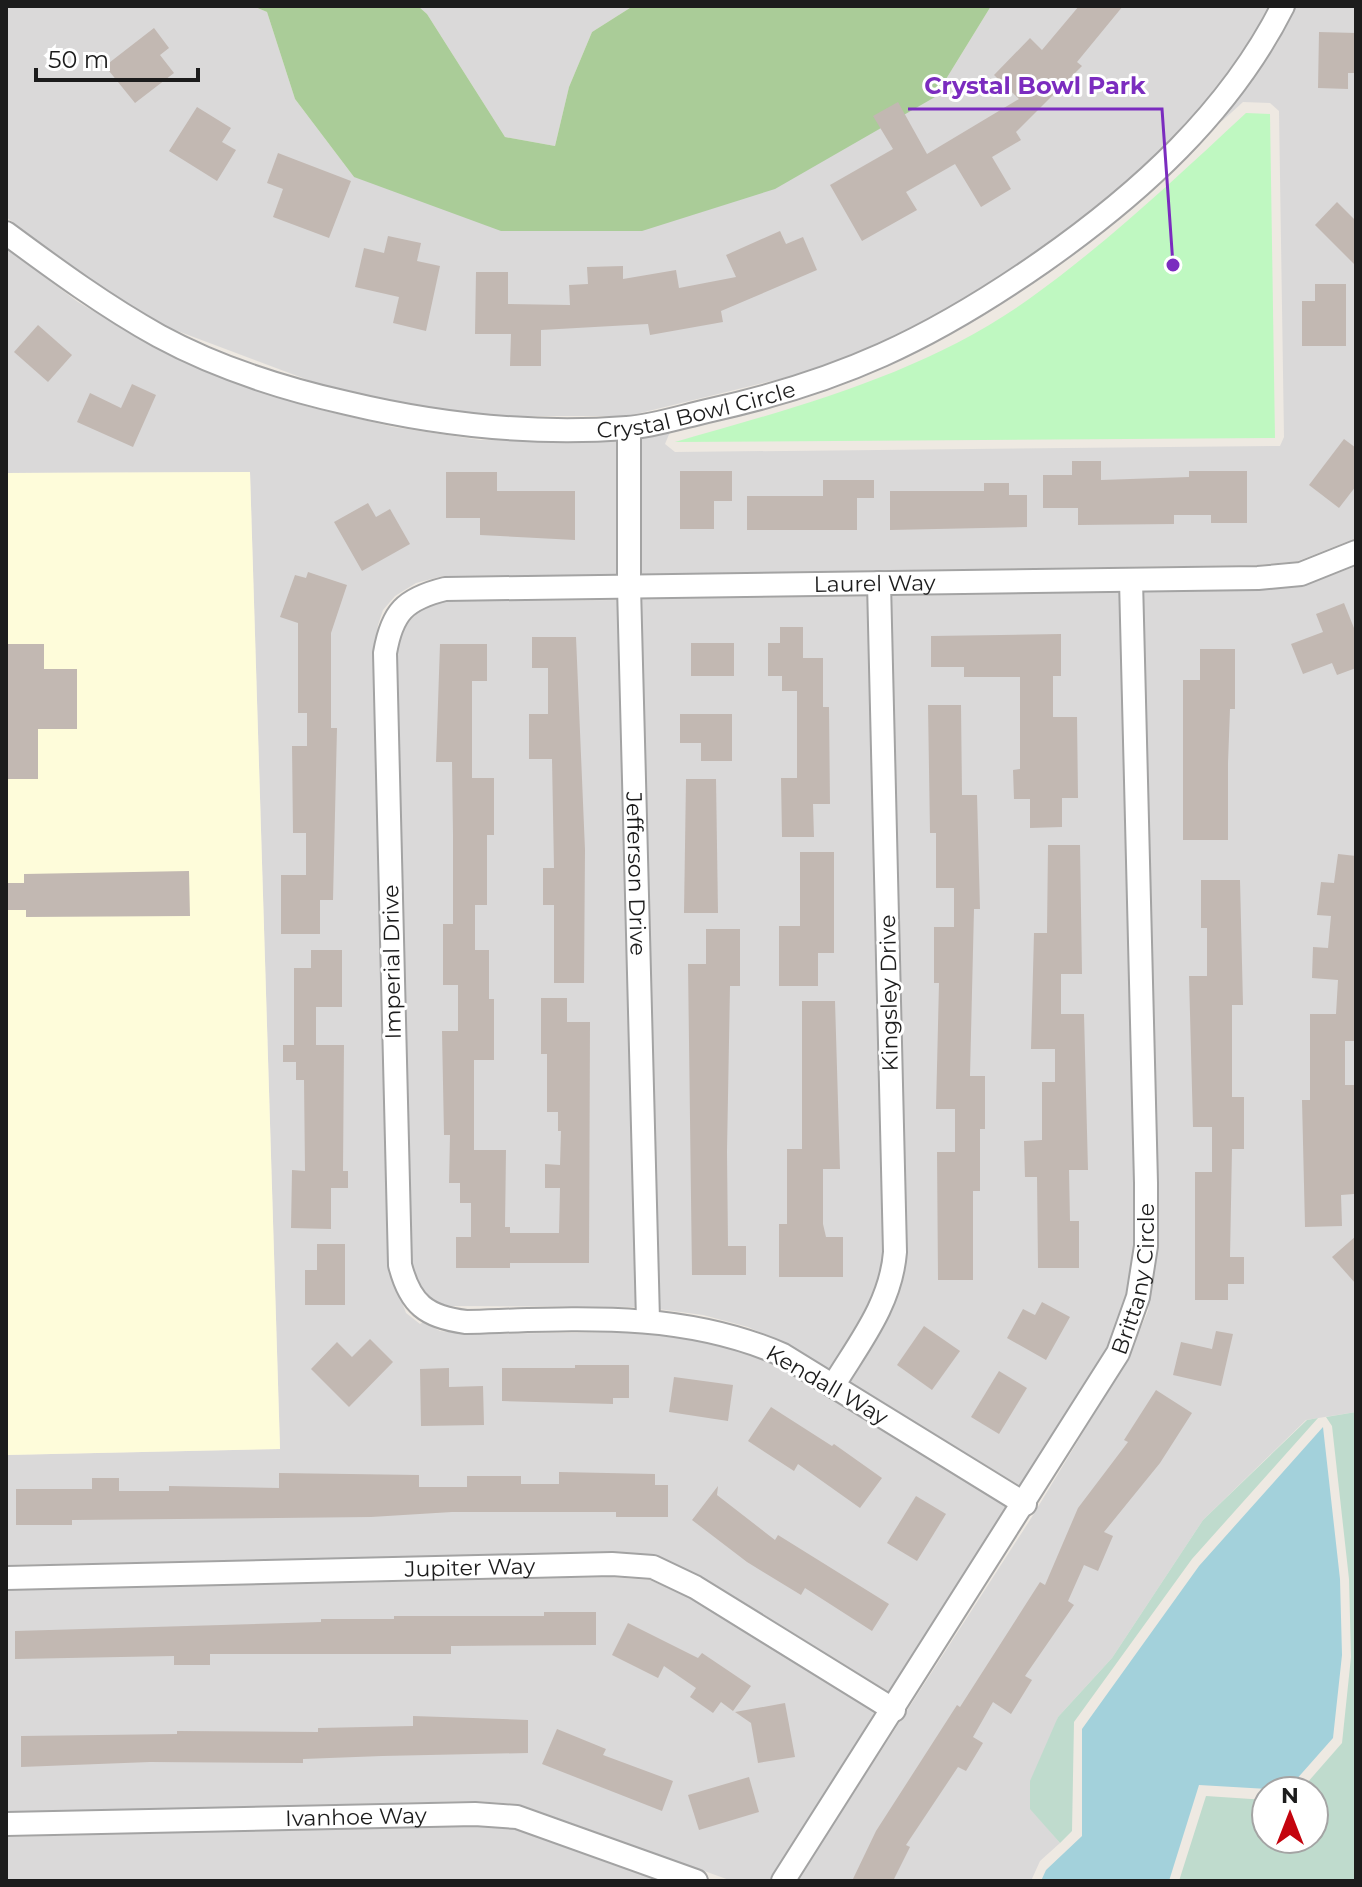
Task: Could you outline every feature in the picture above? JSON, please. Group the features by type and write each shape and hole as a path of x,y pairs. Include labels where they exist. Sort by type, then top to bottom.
{"street":[{"name":"Crystal Bowl Circle","path":"6,233 84,291 163,338 313,395 394,415 482,428 629,428 823,382 911,344 980,305 1067,244 1144,183 1198,130 1268,36 1283,6"},
{"name":"Jefferson Drive","path":"629,428 629,587 648,1320"},
{"name":"Laurel Way","path":"398,613 418,596 445,589 1131,580 1301,574 1356,552"},
{"name":"Brittany Circle","path":"783,1881 1118,1353 1138,1297 1146,1246 1131,580"},
{"name":"Kingsley Drive","path":"833,1386 888,1292 895,1252 879,583"},
{"name":"Imperial Drive","path":"398,613 389,627 385,653 400,1265 405,1286 421,1307"},
{"name":"Kendall Way","path":"421,1307 441,1318 466,1322 648,1320 702,1327 746,1339 783,1355 1025,1504"},
{"name":"Jupiter Way","path":"6,1578 612,1564 653,1567 695,1587 894,1710"},
{"name":"Ivanhoe Way","path":"6,1824 503,1816 555,1829 696,1881"}],"shaded area":[{"path":"6,6 253,6 267,12 295,99 354,177 935,97 991,6 1270,6 1259,28 1201,110 1137,173 1061,234 974,294 907,332 820,369 628,416 482,416 396,402 316,383 167,327 90,280 6,217"},
{"path":"418,6 633,6 592,32 569,87 555,146 505,137 427,14"},
{"path":"1296,6 1356,6 1356,538 1298,561 1258,565 640,574 640,439 670,432 665,444 675,452 1280,446 1284,437 1279,111 1270,103 1243,102 1221,122 1277,44"},
{"path":"6,248 78,302 158,349 309,407 393,427 480,440 618,441 618,575 443,576 416,583 395,596 383,610 378,625 374,654 388,1265 406,1313 420,1324 423,1322 440,1331 466,1334 637,1332 700,1340 743,1351 778,1367 1009,1508 891,1693 699,1575 657,1556 613,1552 6,1565 6,1455 280,1449 250,472 6,473"},
{"path":"250,472 280,1449 6,1455 6,473"},
{"path":"1356,566 1356,1412 1306,1420 1203,1520 1112,1658 1058,1717 1030,1808 1060,1843 1040,1861 1031,1881 797,1881 1030,1520 1127,1360 1148,1311 1157,1248 1157,1184 1142,592 1301,587"},
{"path":"1120,592 1135,1245 1128,1294 1108,1347 1022,1487 849,1382 899,1295 906,1252 890,596"},
{"path":"868,596 884,1252 878,1288 829,1370 788,1345 748,1327 703,1315 658,1309 641,599"},
{"path":"619,600 636,1307 444,1306 428,1297 415,1280 411,1263 396,654 399,632 423,607 447,601"},
{"path":"611,1577 650,1580 690,1598 878,1714 770,1881 732,1881 518,1804 475,1801 6,1812 6,1590"},
{"path":"474,1826 515,1829 661,1881 6,1881 6,1837"}],"green space":[{"path":"253,6 418,6 427,14 505,137 555,146 569,87 592,32 633,6 991,6 935,97 775,189 642,231 501,231 354,177 295,99 267,12"},
{"path":"1246,113 1270,114 1275,438 675,442 858,386 947,348 989,325 1086,255"},
{"path":"1356,1412 1356,1881 1179,1881 1206,1796 1250,1799 1250,1855 1330,1855 1330,1775 1314,1775 1342,1743 1351,1657 1349,1579 1332,1426 1326,1417"},
{"path":"1318,1418 1192,1559 1074,1722 1072,1831 1060,1843 1030,1809 1030,1781 1058,1717 1112,1658 1203,1520 1307,1420"}],"water":[{"path":"1323,1427 1340,1579 1342,1655 1333,1738 1300,1775 1250,1775 1250,1788 1199,1785 1169,1881 1041,1881 1046,1870 1082,1836 1082,1729 1199,1566"}],"building":[{"path":"1079,6 1123,6 1077,62 1082,66 1016,132 1021,140 992,157 1011,189 981,207 955,164 906,192 917,210 862,241 830,185 893,149 873,116 898,102 927,154 1019,99 994,75 1030,38 1042,50"},
{"path":"154,28 169,48 160,55 174,73 135,103 105,66"},
{"path":"1319,32 1356,33 1356,73 1348,73 1348,89 1318,88"},
{"path":"197,107 231,128 222,142 236,150 217,181 169,151"},
{"path":"278,153 351,181 329,238 273,217 283,189 267,183"},
{"path":"1337,202 1356,221 1356,266 1315,225"},
{"path":"780,231 786,244 803,237 817,270 721,311 723,322 650,335 648,324 541,330 541,366 510,366 511,334 475,334 476,272 508,272 508,304 570,305 569,285 588,284 587,267 623,266 623,279 676,270 679,288 736,277 726,255"},
{"path":"388,236 421,243 417,261 440,266 426,331 393,323 399,297 355,287 364,248 384,253"},
{"path":"1315,284 1346,284 1346,346 1302,346 1302,301 1315,301"},
{"path":"38,325 72,355 48,382 14,352"},
{"path":"132,384 156,395 133,447 77,422 90,393 121,408"},
{"path":"1344,439 1356,448 1356,486 1339,508 1309,485"},
{"path":"1072,461 1101,461 1101,480 1189,477 1189,471 1247,471 1247,523 1211,523 1211,515 1174,515 1174,524 1078,525 1078,508 1043,508 1043,475 1072,475"},
{"path":"680,471 732,471 732,501 714,501 714,529 680,529"},
{"path":"446,472 497,472 497,491 575,491 575,540 480,535 480,518 446,518"},
{"path":"823,480 874,480 874,498 857,498 857,530 747,530 747,496 823,496"},
{"path":"984,483 1009,483 1009,495 1027,495 1027,527 890,530 890,491 984,491"},
{"path":"368,503 376,517 390,509 410,544 362,571 334,522"},
{"path":"308,572 347,585 331,633 331,728 337,728 333,900 320,900 320,934 281,934 281,875 306,875 306,833 293,833 292,746 307,746 307,713 298,713 298,623 280,617 295,575 306,578"},
{"path":"1344,603 1356,633 1356,668 1337,675 1332,663 1303,674 1291,644 1323,632 1316,614"},
{"path":"780,627 803,627 803,658 823,658 823,707 829,707 830,804 813,804 814,837 782,837 781,778 797,778 797,691 782,691 782,676 768,676 768,643 780,643"},
{"path":"1061,634 1061,676 1053,676 1053,717 1077,717 1078,798 1062,798 1062,827 1030,828 1030,799 1014,799 1013,770 1020,769 1020,677 964,677 964,667 931,667 931,636"},
{"path":"532,637 576,637 585,850 584,983 554,983 554,905 543,905 543,868 554,868 552,759 529,759 529,714 548,714 548,668 532,668"},
{"path":"691,643 734,643 734,676 691,676"},
{"path":"6,644 44,644 44,669 77,669 77,729 38,729 38,779 6,779"},
{"path":"440,644 487,644 487,681 472,681 472,778 494,778 494,835 487,835 487,905 475,905 475,950 489,950 489,999 494,999 494,1060 474,1060 474,1150 506,1150 505,1227 510,1227 510,1233 559,1233 560,1188 545,1188 545,1164 560,1165 561,1131 558,1131 558,1112 547,1112 547,1054 541,1054 541,998 567,998 567,1022 590,1022 589,1263 510,1263 510,1268 456,1268 456,1237 471,1237 471,1203 460,1203 460,1183 449,1183 450,1135 444,1135 442,1031 458,1031 458,985 443,985 443,924 453,924 453,835 452,762 436,762"},
{"path":"1200,649 1235,649 1235,709 1230,709 1228,763 1228,840 1183,840 1183,680 1200,680"},
{"path":"928,705 961,705 962,795 977,795 980,909 974,909 970,1076 985,1076 985,1129 980,1129 980,1191 973,1191 973,1280 938,1280 937,1152 955,1152 955,1109 936,1109 939,983 934,983 934,927 954,927 954,888 936,888 936,833 930,833"},
{"path":"680,714 732,714 732,761 701,761 701,743 680,743"},
{"path":"686,779 716,779 718,913 684,913"},
{"path":"1048,845 1080,845 1082,974 1061,974 1061,1014 1084,1014 1088,1170 1069,1170 1070,1221 1079,1221 1079,1268 1038,1268 1037,1177 1025,1177 1024,1141 1042,1140 1042,1082 1055,1082 1055,1049 1031,1049 1034,933 1047,933"},
{"path":"800,852 834,852 834,953 818,953 818,986 779,986 779,926 800,926"},
{"path":"1338,854 1356,856 1356,1041 1345,1041 1345,1085 1356,1085 1354,1194 1341,1195 1342,1226 1305,1227 1302,1100 1310,1100 1310,1014 1336,1014 1338,980 1312,978 1313,947 1328,948 1331,916 1317,915 1321,882 1334,883"},
{"path":"189,871 190,916 26,917 26,910 6,910 6,883 24,883 24,874"},
{"path":"1201,880 1240,880 1243,1005 1232,1005 1232,1097 1244,1097 1244,1149 1232,1149 1230,1257 1244,1257 1244,1284 1228,1284 1228,1300 1195,1300 1195,1172 1212,1172 1212,1127 1193,1127 1189,976 1207,976 1207,928 1201,928"},
{"path":"706,929 740,929 740,986 730,986 728,1246 746,1246 746,1275 692,1275 688,964 706,964"},
{"path":"311,950 342,950 342,1007 316,1007 316,1045 344,1045 343,1171 348,1171 348,1188 331,1188 331,1229 291,1228 292,1170 305,1171 304,1080 296,1080 296,1062 283,1062 283,1045 294,1045 294,968 311,968"},
{"path":"802,1001 835,1001 840,1169 823,1169 823,1224 826,1237 843,1237 843,1277 779,1277 779,1224 787,1224 787,1149 802,1149"},
{"path":"1356,1236 1356,1284 1332,1257"},
{"path":"317,1244 345,1244 345,1305 305,1305 305,1270 317,1270"},
{"path":"1042,1302 1070,1317 1046,1360 1007,1338 1023,1309 1035,1315"},
{"path":"924,1326 960,1351 932,1390 897,1365"},
{"path":"1216,1331 1233,1334 1221,1386 1173,1375 1181,1342 1212,1349"},
{"path":"370,1339 393,1362 349,1407 311,1369 337,1342 352,1357"},
{"path":"575,1365 629,1365 629,1398 613,1398 613,1404 502,1401 502,1368 575,1368"},
{"path":"449,1368 449,1387 483,1386 484,1425 421,1426 420,1369"},
{"path":"999,1371 1027,1388 999,1434 971,1417"},
{"path":"674,1377 733,1385 728,1421 669,1412"},
{"path":"1156,1390 1192,1413 1160,1463 1104,1532 1113,1536 1098,1571 1084,1565 1068,1601 1074,1605 1025,1676 1032,1680 1011,1714 993,1702 973,1737 983,1743 966,1771 958,1767 906,1845 910,1847 893,1881 852,1881 876,1831 957,1705 960,1707 1040,1582 1045,1585 1078,1508 1128,1442 1124,1440"},
{"path":"771,1407 832,1446 834,1444 882,1478 860,1508 798,1464 794,1471 748,1441"},
{"path":"559,1472 655,1474 655,1485 668,1485 668,1517 616,1517 616,1512 452,1512 371,1517 72,1520 72,1525 16,1525 16,1489 92,1489 92,1478 119,1478 119,1491 169,1491 169,1486 279,1488 279,1473 419,1475 419,1487 467,1487 467,1476 521,1476 521,1484 559,1484"},
{"path":"718,1486 717,1495 775,1540 778,1535 889,1604 872,1631 805,1588 801,1595 747,1562 692,1520"},
{"path":"916,1496 946,1514 917,1561 887,1543"},
{"path":"544,1612 596,1612 596,1645 451,1646 451,1654 210,1654 210,1665 174,1665 174,1656 15,1659 15,1631 321,1622 321,1619 394,1619 394,1616 544,1616"},
{"path":"628,1623 698,1658 702,1653 751,1686 733,1711 721,1702 713,1713 690,1697 696,1688 664,1666 658,1678 612,1655"},
{"path":"785,1703 795,1757 758,1763 751,1723 735,1712"},
{"path":"413,1716 528,1720 528,1753 303,1759 303,1763 150,1762 21,1767 21,1736 177,1734 177,1731 318,1732 318,1728 413,1726"},
{"path":"557,1729 606,1749 603,1755 673,1781 662,1811 542,1764"},
{"path":"749,1777 759,1812 699,1830 688,1795"}],"place":[{"name":"Crystal Bowl Park","path":"1173,265"}]}
